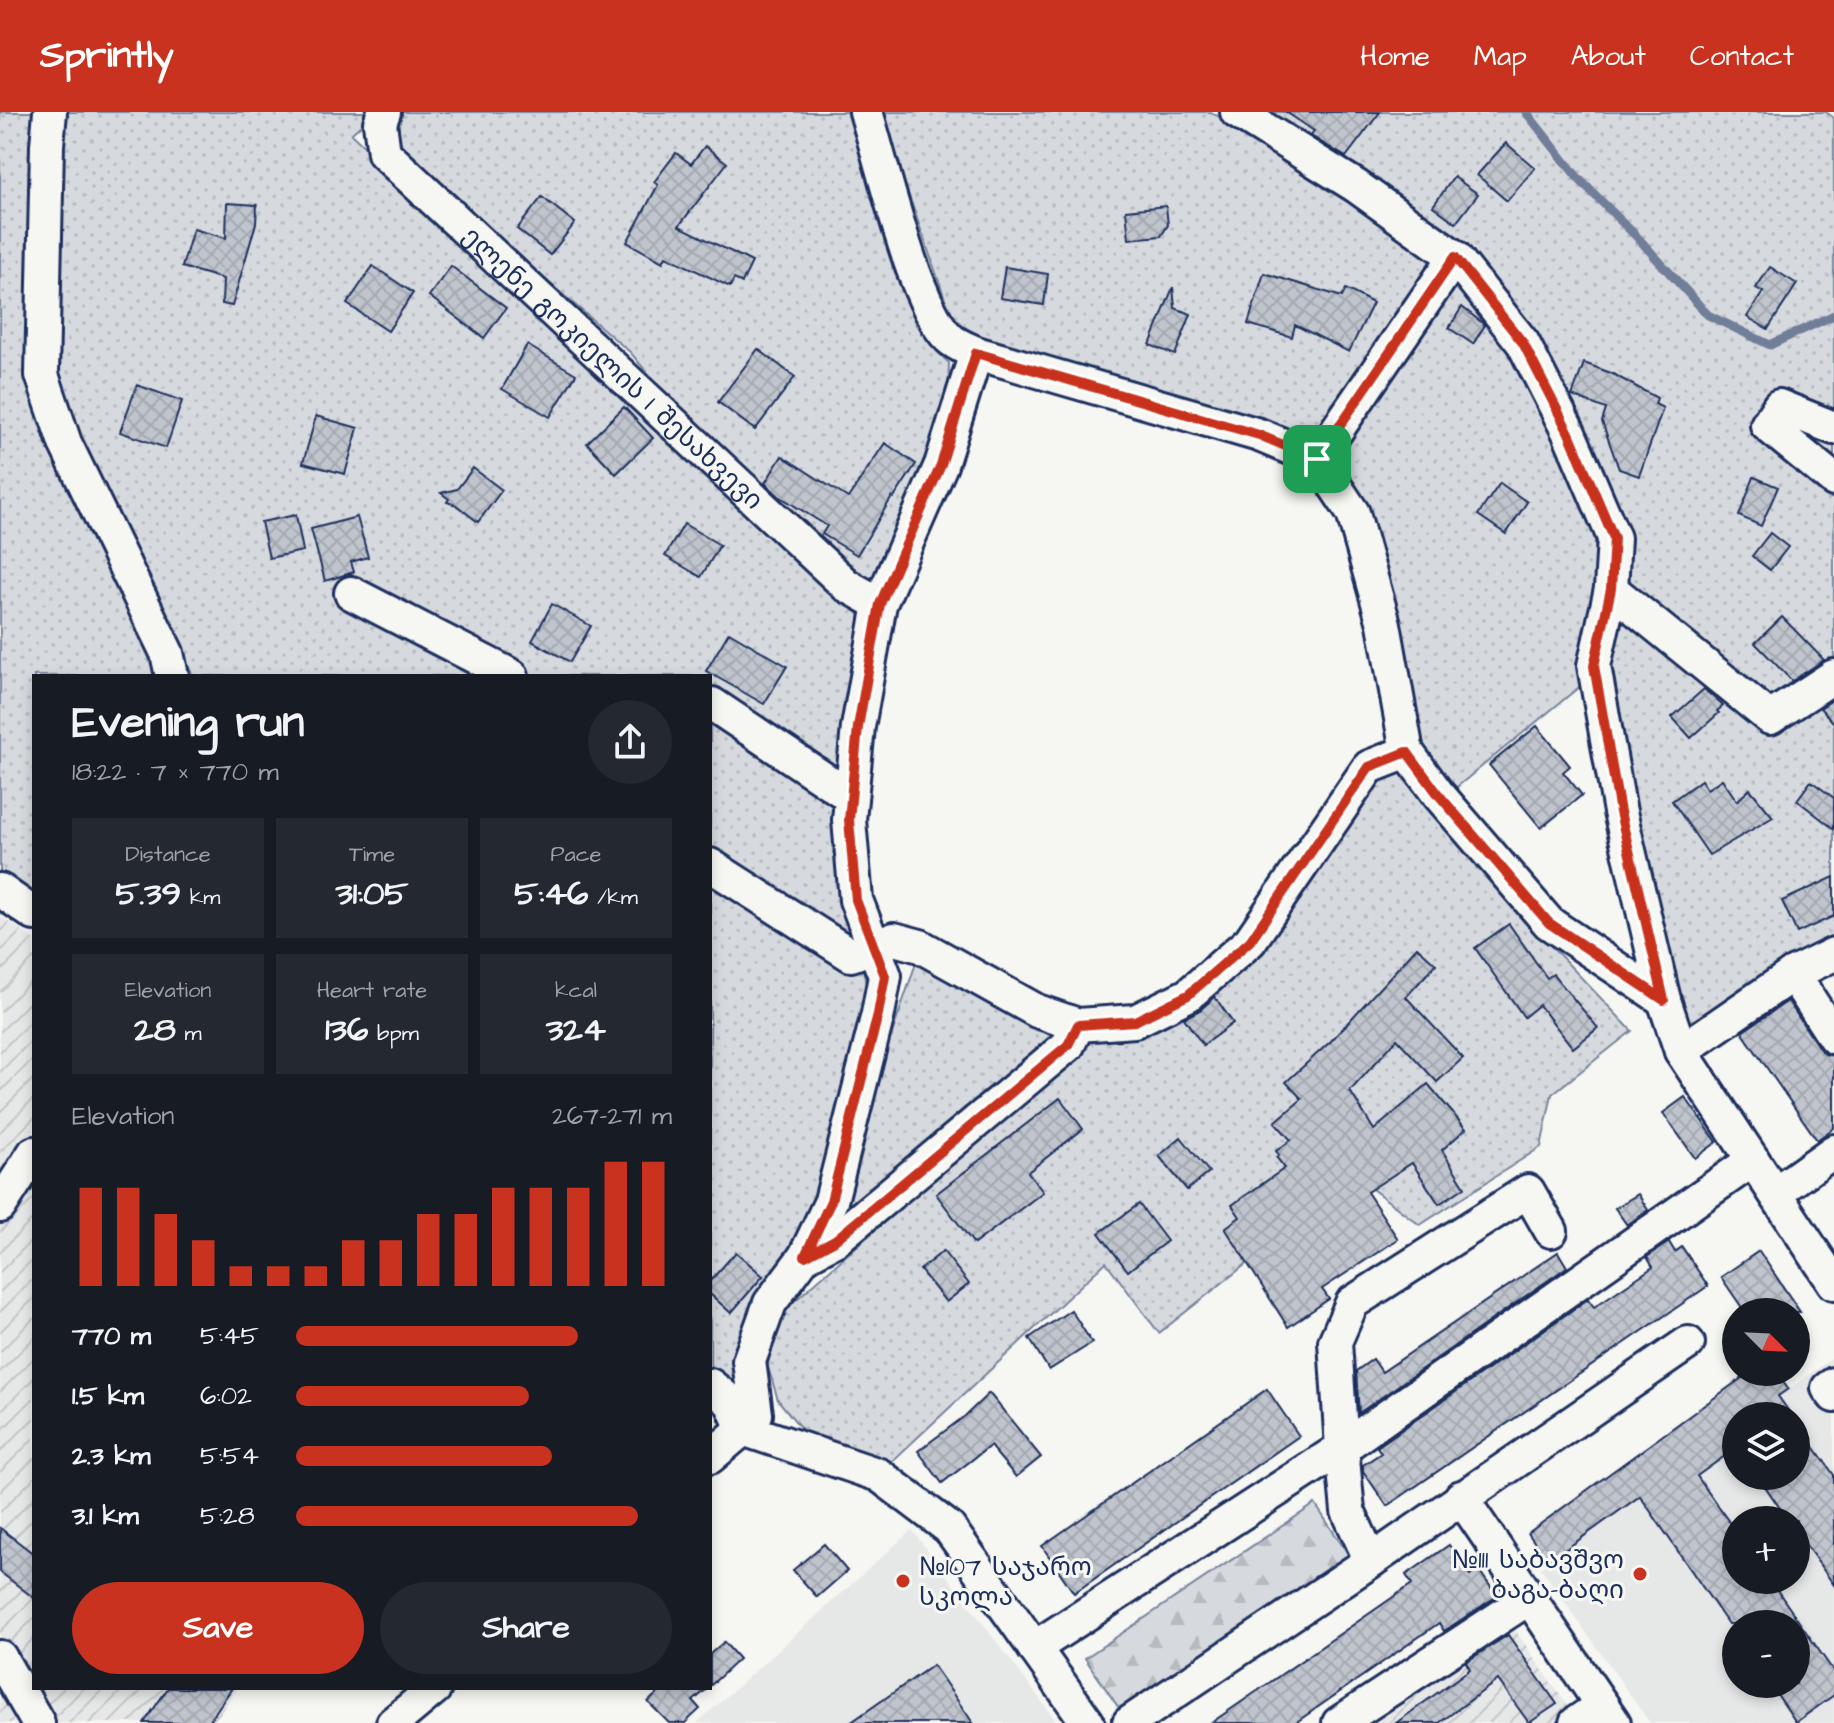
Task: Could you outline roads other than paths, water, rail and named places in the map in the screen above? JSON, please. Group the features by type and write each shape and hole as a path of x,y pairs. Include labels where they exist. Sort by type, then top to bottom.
{"street":[{"path":"50,112 42,375 65,443 167,653 172,674"},
{"name":"ელენე გოკიელის I შესახვევი","path":"384,112 380,123 384,153 846,585 880,604"},
{"path":"866,112 921,289 949,338 976,353 1259,435 1317,459 1353,513 1384,624 1407,752 1438,794 1549,923 1664,1000"},
{"path":"1237,112 1356,186 1455,257 1523,343 1569,433 1614,538 1611,589 1594,666 1620,812 1664,1000 1681,1051 1834,1283"},
{"path":"1317,459 1455,257"},
{"path":"712,1455 756,1414 749,1361 770,1303 805,1256 831,1201 878,1014 885,976 856,900 849,820 858,727 880,604 941,465 976,353"},
{"path":"1834,428 1779,406 1767,425 1834,480"},
{"path":"1611,589 1770,718 1834,676"},
{"path":"351,593 508,674"},
{"path":"712,704 851,797"},
{"path":"712,866 851,955 894,939 920,946 1037,1011 1078,1025 1135,1021 1188,995 1250,941 1369,767 1407,752"},
{"path":"0,890 32,913"},
{"path":"1681,1051 1793,974 1834,954"},
{"path":"1793,974 1834,1037"},
{"path":"805,1256 835,1240 1068,1045 1078,1025"},
{"path":"1775,1193 1834,1151"},
{"path":"0,1206 32,1156"},
{"path":"1034,1648 1342,1448 1753,1160"},
{"path":"1371,1561 1348,1511 1342,1448 1335,1342 1352,1303 1528,1191 1551,1231"},
{"path":"1129,1723 1688,1343"},
{"path":"1834,1384 1828,1388 1834,1396"},
{"path":"712,1387 731,1402 743,1429 879,1475 949,1528 1088,1723"},
{"path":"1461,1497 1608,1714 1576,1723"},
{"path":"1339,1723 1529,1598"},
{"path":"0,1657 38,1723"},
{"path":"393,1723 433,1690"}],"waterway":[{"path":"1526,112 1578,178 1708,315 1770,345 1834,315"}],"place":[{"name":"№111 საბავშვო ბაგა-ბაღი","path":"1640,1574"},
{"name":"№107 საჯარო სკოლა","path":"903,1581"}]}
